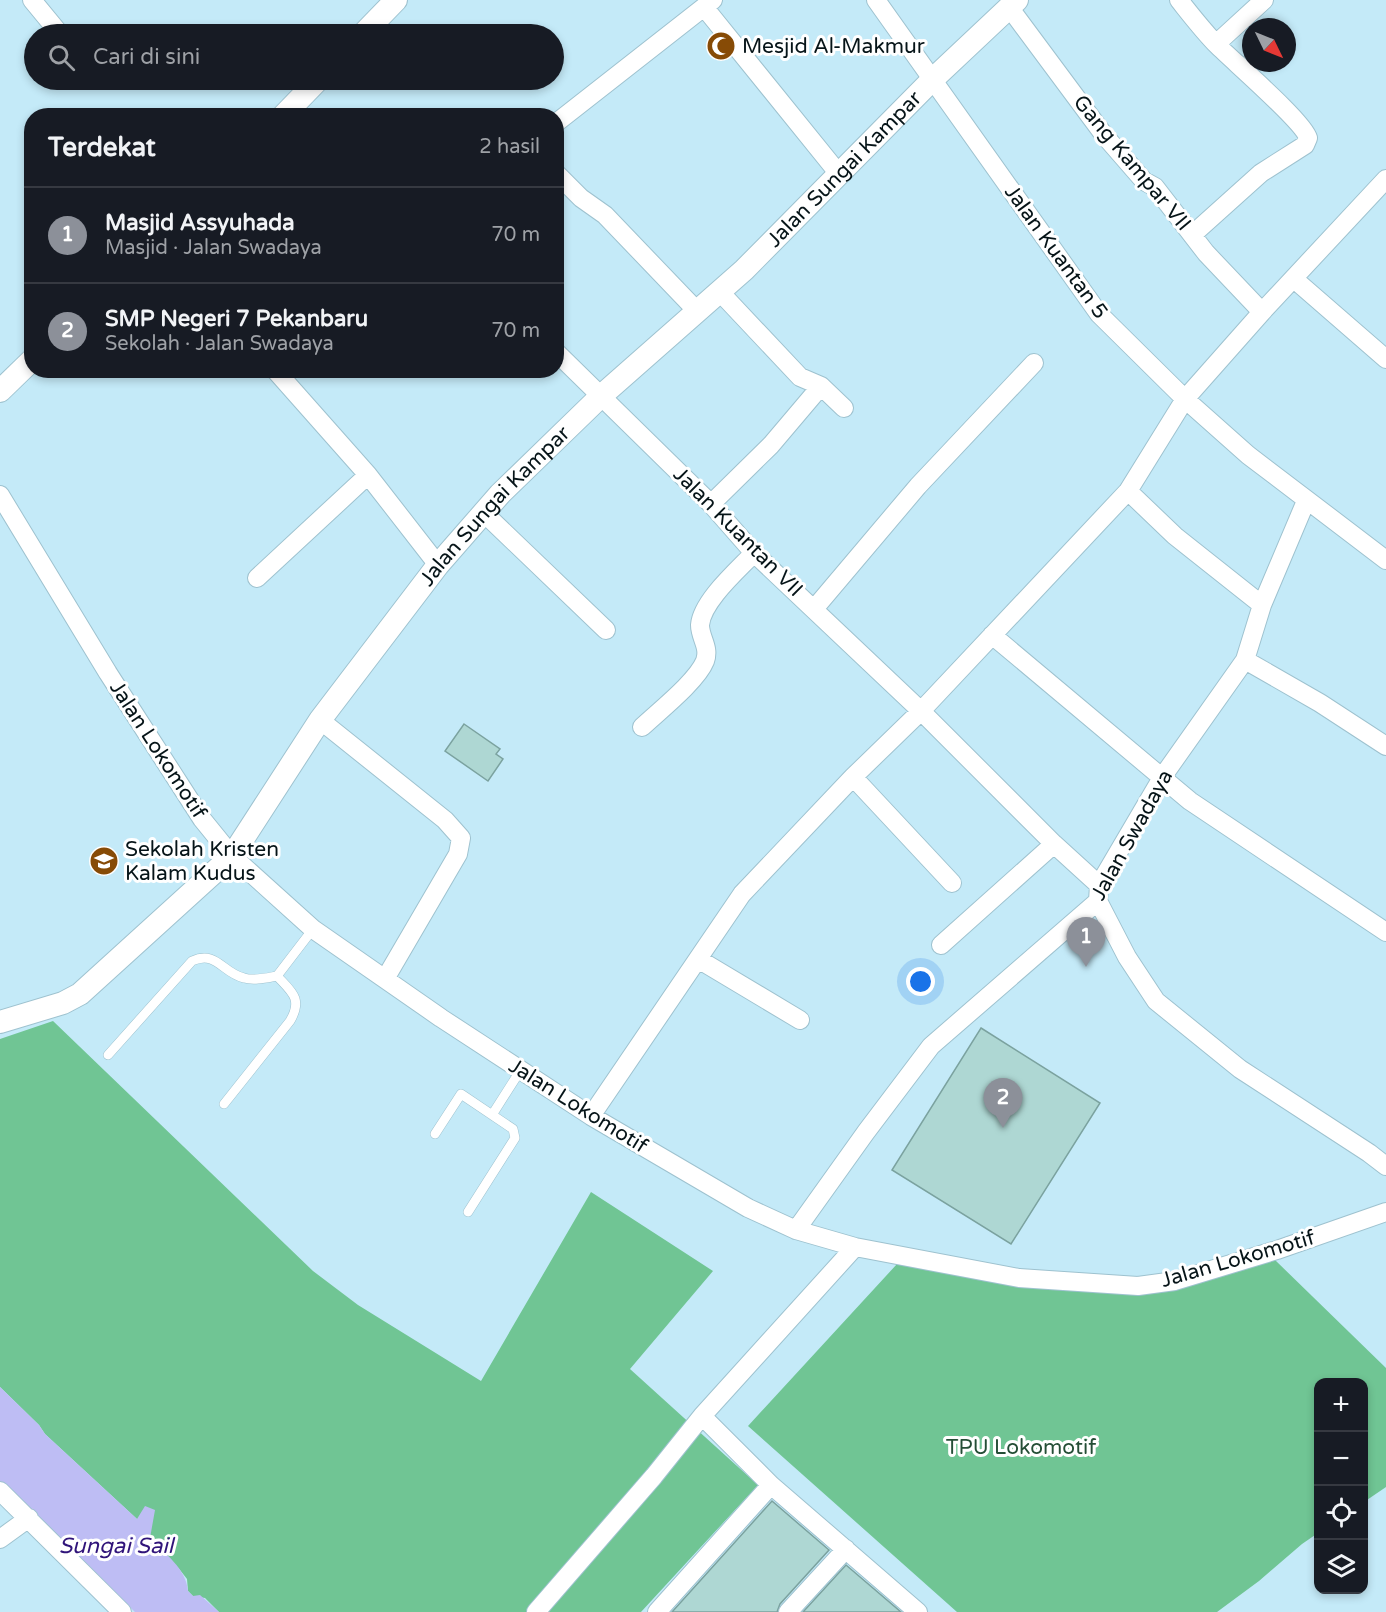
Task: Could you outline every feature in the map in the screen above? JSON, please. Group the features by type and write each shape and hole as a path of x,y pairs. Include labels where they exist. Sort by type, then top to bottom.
{"street":[{"path":"32,0 52,24"},
{"path":"373,24 396,0"},
{"name":"Jalan Kuantan 5","path":"876,0 1094,308 1185,399 1248,454 1306,501 1386,560"},
{"path":"1179,0 1216,44 1285,110 1307,133 1308,138 1305,145 1261,173 1192,235"},
{"path":"1216,44 1264,0"},
{"path":"564,117 708,4 839,174"},
{"name":"Jalan Sungai Kampar","path":"0,1022 63,1004 80,994 232,856 320,720 438,565 484,513 601,396 744,270 932,80 1013,4"},
{"name":"Gang Kampar VII","path":"1013,4 1104,135 1144,181 1155,187 1206,253 1262,312"},
{"path":"292,108 309,90"},
{"path":"564,181 581,198 605,215 697,311"},
{"path":"591,1116 742,894 853,777 921,711 1128,491 1185,399 1262,312 1385,182"},
{"path":"1294,279 1386,359"},
{"path":"719,291 800,376 821,386 844,408"},
{"name":"Jalan Kuantan VII","path":"564,360 711,504 754,553 921,711 1054,844 1098,893"},
{"path":"813,609 918,486 1034,363"},
{"path":"0,391 24,368"},
{"path":"282,378 368,475 438,565"},
{"path":"711,504 771,445 821,386"},
{"path":"256,578 368,475"},
{"path":"1128,491 1175,536 1262,605"},
{"name":"Jalan Lokomotif","path":"0,495 102,663 202,819 232,856 313,929 520,1071 591,1116 748,1208 796,1230 855,1247 1019,1278 1138,1286 1175,1281 1384,1216"},
{"name":"Jalan Swadaya","path":"796,1230 931,1046 1098,893 1163,776 1245,660 1262,605 1306,501"},
{"path":"484,513 606,630"},
{"path":"642,727 694,678 705,661 707,650 700,630 701,620 707,606 754,553"},
{"path":"992,635 1163,776 1190,801 1386,932"},
{"path":"1245,660 1320,703 1386,746"},
{"path":"320,720 445,820 461,838 458,854 386,979"},
{"path":"853,777 952,884"},
{"path":"940,945 1054,844"},
{"path":"1098,893 1127,957 1156,1001 1240,1069 1386,1166"},
{"path":"698,959 800,1020"},
{"path":"536,1612 654,1476 702,1416 855,1247"},
{"path":"702,1416 771,1485 918,1612"},
{"path":"657,1612 771,1485"},
{"path":"0,1491 122,1612"},
{"path":"0,1539 29,1518"},
{"path":"788,1612 846,1549"}],"lane":[{"path":"108,1055 192,961 201,957 210,957 235,975 245,979 278,976 313,929"},
{"path":"224,1104 291,1021 297,1010 295,996 278,976"},
{"path":"492,1115 520,1071"},
{"path":"435,1134 461,1094 513,1129 515,1138 468,1212"}],"green space":[{"path":"53,1021 313,1271 358,1305 481,1381 591,1192 713,1271 630,1369 758,1485 641,1612 219,1612 205,1598 193,1596 188,1591 187,1579 150,1538 137,1519 45,1434 39,1425 0,1387 0,1039"},
{"name":"TPU Lokomotif","path":"1275,1260 1386,1368 1386,1487 1368,1499 1368,1378 1314,1378 1314,1536 1217,1612 957,1612 748,1426 897,1264 1018,1282 1151,1291"}],"water":[{"name":"Sungai Sail","path":"0,1387 39,1425 45,1434 137,1519 145,1506 155,1510 150,1538 179,1568 188,1591 193,1596 200,1595 219,1612 135,1612 0,1483"}],"building":[{"path":"464,724 500,749 496,754 503,759 488,781 445,751"},
{"path":"981,1028 1100,1103 1011,1244 892,1170"},
{"path":"772,1501 829,1550 780,1604 777,1612 672,1612"},
{"path":"846,1565 901,1612 803,1612"}],"place":[{"name":"Mesjid Al-Makmur","path":"721,46"},
{"name":"Sekolah Kristen Kalam Kudus","path":"104,861"},
{"name":"Masjid Assyuhada","path":"1086,967"},
{"name":"SMP Negeri 7 Pekanbaru","path":"1003,1128"}]}
